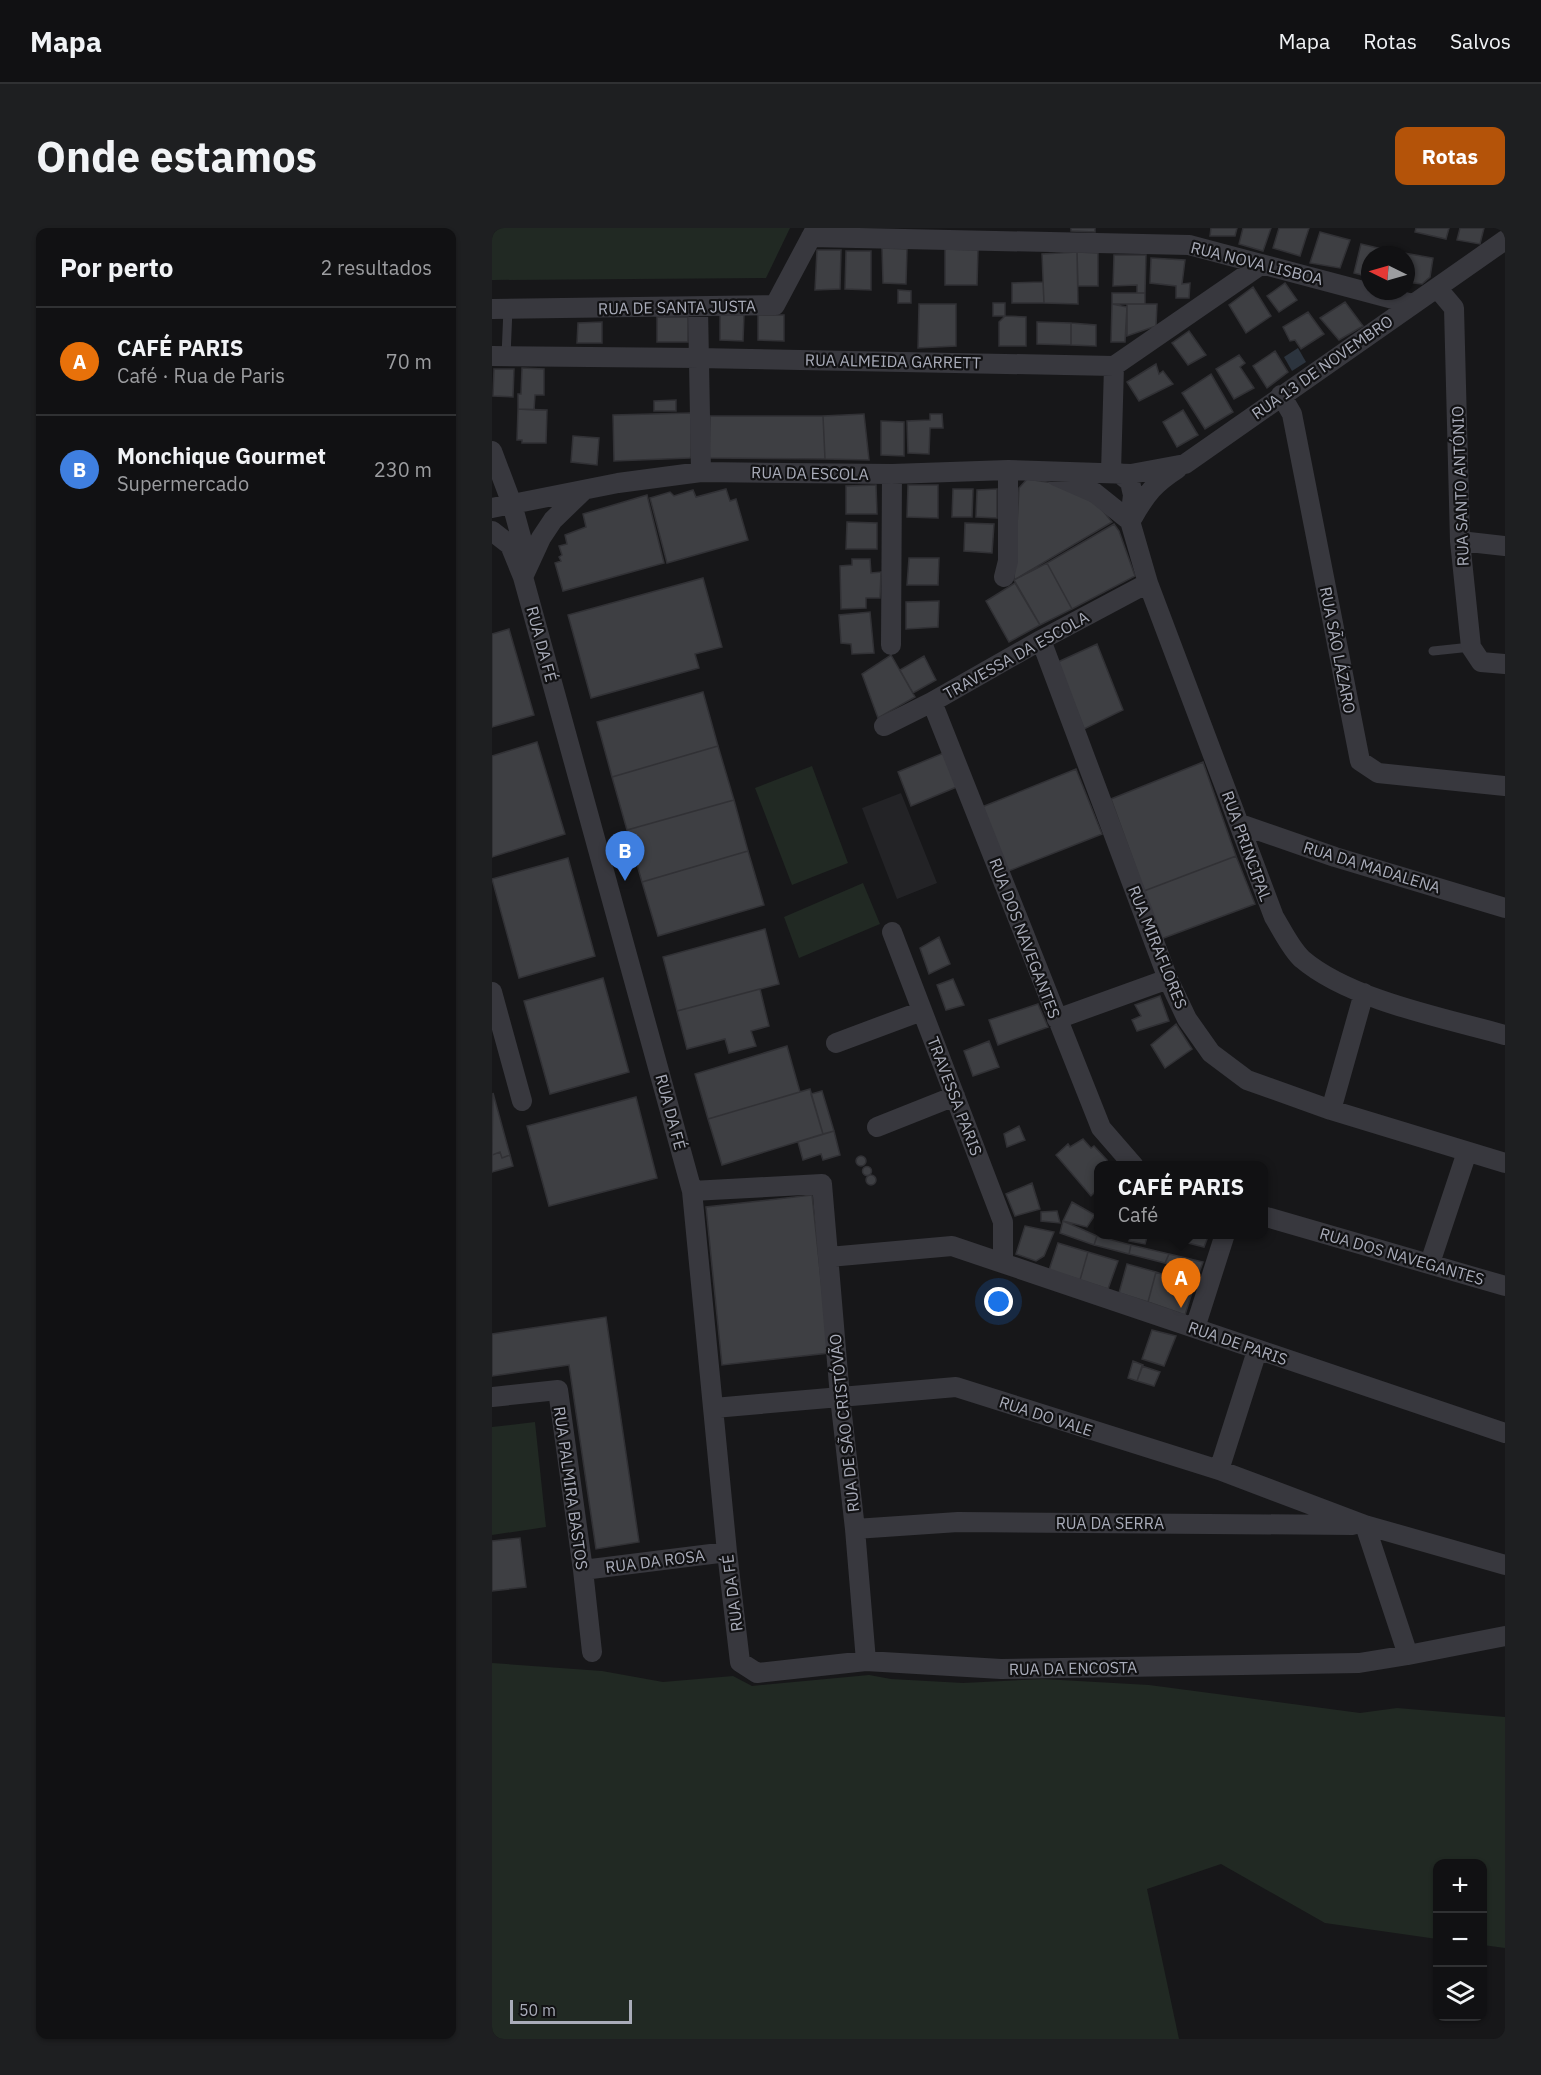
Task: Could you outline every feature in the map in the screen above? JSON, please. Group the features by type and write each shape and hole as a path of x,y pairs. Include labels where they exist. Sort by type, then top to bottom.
{"street":[{"name":"RUA NOVA LISBOA","path":"814,232 1189,244 1412,304"},
{"name":"RUA DE SANTA JUSTA","path":"500,309 775,305 814,232"},
{"name":"RUA 13 DE NOVEMBRO","path":"1120,473 1185,464 1505,240"},
{"path":"1113,507 1114,489 1120,473 1114,366 1262,264"},
{"name":"RUA SANTO ANTÓNIO","path":"1437,289 1454,308 1460,541 1471,647"},
{"path":"698,307 701,466"},
{"name":"RUA ALMEIDA GARRETT","path":"499,356 1114,366"},
{"name":"RUA SÃO LÁZARO","path":"1281,395 1292,414 1360,761 1378,773 1505,786"},
{"name":"RUA DA FÉ","path":"494,456 514,482 546,498"},
{"name":"RUA DA FÉ","path":"494,456 512,504 526,571 692,1191 740,1662"},
{"path":"1130,522 1145,496 1158,481 1185,464"},
{"name":"RUA DA ESCOLA","path":"492,508 701,466 892,474 1008,470 1120,473"},
{"path":"1004,577 1008,561 1008,470"},
{"path":"1046,472 1095,493 1130,522"},
{"path":"1120,473 1130,482 1133,495 1130,522"},
{"path":"891,645 892,474"},
{"path":"526,571 541,538 553,520 585,490"},
{"name":"RUA PRINCIPAL","path":"1130,522 1148,583 1274,917 1300,957 1328,977 1364,993 1408,1008 1505,1035"},
{"name":"RUA DA FÉ","path":"492,531 510,545 526,571"},
{"path":"1460,541 1505,546"},
{"name":"TRAVESSA DA ESCOLA","path":"884,726 1148,583"},
{"name":"RUA MIRAFLORES","path":"1041,640 1168,979 1187,1020 1210,1053 1247,1080 1331,1110 1505,1163"},
{"path":"1471,647 1481,662 1505,664"},
{"name":"RUA DOS NAVEGANTES","path":"932,702 1101,1128 1130,1161"},
{"name":"RUA DA MADALENA","path":"1240,824 1335,857 1505,908"},
{"name":"TRAVESSA PARIS","path":"892,932 1003,1222 1003,1262"},
{"path":"1057,1019 1168,979"},
{"path":"492,992 522,1101"},
{"path":"1331,1110 1364,993"},
{"path":"836,1043 922,1011"},
{"path":"877,1126 955,1096"},
{"path":"1430,1263 1467,1152"},
{"name":"RUA DE SÃO CRISTÓVÃO","path":"692,1191 822,1184 866,1661"},
{"name":"RUA DOS NAVEGANTES","path":"1268,1217 1505,1286"},
{"path":"1195,1328 1223,1239"},
{"name":"RUA DE PARIS","path":"829,1257 951,1246 1505,1433"},
{"path":"1219,1470 1257,1351"},
{"name":"RUA DO VALE","path":"714,1408 956,1387 1219,1470 1365,1525"},
{"name":"RUA PALMIRA BASTOS","path":"492,1397 558,1390 592,1652"},
{"name":"RUA DA SERRA","path":"855,1530 958,1522 1365,1525"},
{"path":"1365,1525 1505,1565"},
{"path":"1365,1525 1408,1655"},
{"name":"RUA DA ROSA","path":"583,1570 727,1552"},
{"name":"RUA DA ENCOSTA","path":"740,1662 758,1673 866,1661 1001,1669 1359,1663 1505,1636"}],"lane":[{"path":"499,356 500,309"},
{"path":"1433,651 1471,647"}],"shaded area":[{"path":"492,228 790,228 766,278 492,280"},
{"path":"1298,348 1306,362 1292,371 1284,357"},
{"path":"812,766 848,863 792,885 755,788"},
{"path":"901,793 937,883 897,899 862,808"},
{"path":"863,883 880,924 799,958 784,917"},
{"path":"535,1422 546,1527 492,1535 492,1427"},
{"path":"492,1663 602,1671 663,1682 733,1676 752,1686 869,1675 891,1679 963,1683 1043,1679 1149,1685 1360,1713 1397,1708 1505,1717 1505,1948 1487,1946 1487,1859 1433,1859 1433,1938 1325,1923 1221,1864 1147,1889 1179,2039 492,2039"}],"building":[{"path":"1071,228 1095,228 1095,232 1071,231"},
{"path":"1211,228 1237,228 1235,236 1210,236"},
{"path":"1243,228 1271,228 1263,251 1239,244"},
{"path":"1279,228 1309,228 1300,256 1273,248"},
{"path":"1416,228 1449,228 1446,239 1415,232"},
{"path":"1460,228 1484,228 1480,244 1457,240"},
{"path":"1320,232 1350,240 1340,268 1310,263"},
{"path":"1361,244 1370,246 1361,246 1361,275 1354,273"},
{"path":"882,248 907,249 906,284 883,283"},
{"path":"945,249 978,250 977,285 945,285"},
{"path":"817,250 841,250 840,289 815,290"},
{"path":"846,251 871,251 871,290 845,289"},
{"path":"1077,252 1098,253 1098,286 1078,286"},
{"path":"1077,252 1078,304 1044,303 1042,254"},
{"path":"1114,255 1146,255 1145,293 1137,293 1137,285 1113,286"},
{"path":"1415,255 1433,258 1430,277 1422,284 1415,283"},
{"path":"1151,258 1185,260 1182,284 1190,283 1189,298 1176,298 1176,286 1150,283"},
{"path":"1043,282 1044,303 1012,303 1012,283"},
{"path":"1285,283 1297,300 1279,312 1267,296"},
{"path":"1253,287 1271,316 1246,333 1229,305"},
{"path":"898,290 911,291 911,303 898,303"},
{"path":"1112,293 1145,293 1145,304 1112,304"},
{"path":"1345,302 1363,326 1339,340 1320,318"},
{"path":"993,303 1005,303 1005,316 993,316"},
{"path":"919,304 956,304 956,346 918,348"},
{"path":"1112,304 1127,307 1125,342 1111,342"},
{"path":"1127,304 1157,304 1156,326 1127,336"},
{"path":"1308,312 1324,334 1301,349 1295,340 1290,341 1283,327"},
{"path":"720,315 744,315 743,341 720,340"},
{"path":"758,315 784,315 784,341 758,340"},
{"path":"1005,316 1026,317 1026,346 999,346 999,322"},
{"path":"657,317 688,317 688,342 657,342"},
{"path":"602,322 602,343 577,343 578,323"},
{"path":"1037,322 1071,323 1071,345 1037,344"},
{"path":"1071,323 1096,325 1096,346 1071,345"},
{"path":"1189,331 1206,355 1188,365 1172,343"},
{"path":"1275,351 1288,372 1267,388 1253,366"},
{"path":"1239,355 1245,363 1240,367 1254,388 1234,399 1216,369"},
{"path":"1156,364 1159,374 1163,371 1173,384 1139,401 1127,382"},
{"path":"522,368 544,369 544,395 535,395 534,410 518,409"},
{"path":"494,369 514,369 513,397 493,396"},
{"path":"1211,374 1233,412 1205,429 1182,393"},
{"path":"676,400 676,411 654,411 654,401"},
{"path":"518,409 547,410 546,443 522,443 522,440 517,440"},
{"path":"1183,410 1198,435 1177,447 1163,422"},
{"path":"691,413 690,458 614,461 613,415"},
{"path":"864,414 869,460 825,459 823,416"},
{"path":"930,414 942,414 943,428 930,428 929,454 908,453 907,421 930,420"},
{"path":"710,416 823,416 825,459 709,458"},
{"path":"881,421 904,422 904,456 881,455"},
{"path":"573,436 599,438 597,465 571,462"},
{"path":"1027,479 1060,484 1098,505 1112,522 1014,580 1019,488"},
{"path":"876,485 877,514 846,514 846,486"},
{"path":"908,485 938,485 938,518 907,517"},
{"path":"726,489 730,501 736,499 748,540 667,563 650,498 670,492 674,496 693,490 696,497"},
{"path":"953,489 973,489 972,517 952,517"},
{"path":"997,489 997,518 976,517 977,490"},
{"path":"647,495 664,563 563,591 555,563 561,561 559,546 567,544 565,535 586,527 583,514"},
{"path":"847,522 877,523 877,549 846,549"},
{"path":"965,523 994,524 992,553 964,551"},
{"path":"1114,524 1119,531 1135,576 1072,609 1047,563"},
{"path":"909,558 939,558 938,585 907,585"},
{"path":"852,559 870,559 871,573 881,572 880,598 866,598 866,608 841,609 840,566 852,565"},
{"path":"1047,563 1072,609 1040,625 1014,580"},
{"path":"703,578 722,647 695,654 699,668 591,698 568,615"},
{"path":"1015,583 1040,625 1009,642 986,601"},
{"path":"939,601 938,627 906,629 906,602"},
{"path":"870,612 874,653 852,654 851,644 841,643 839,615"},
{"path":"509,629 534,715 492,727 492,634"},
{"path":"1097,644 1123,710 1084,729 1058,662"},
{"path":"891,655 915,697 878,718 862,674"},
{"path":"924,656 936,680 913,693 900,670"},
{"path":"703,692 718,746 612,777 597,722"},
{"path":"537,742 565,834 492,857 492,756"},
{"path":"718,746 734,800 627,830 612,777"},
{"path":"946,752 959,786 911,806 898,772"},
{"path":"1203,762 1236,856 1144,891 1111,799"},
{"path":"1076,769 1102,834 1006,872 982,807"},
{"path":"734,800 748,851 642,882 627,830"},
{"path":"748,851 764,905 658,936 642,882"},
{"path":"1236,856 1255,904 1161,939 1144,891"},
{"path":"568,858 595,956 519,978 492,879"},
{"path":"765,929 779,984 677,1011 663,957"},
{"path":"939,937 950,964 929,974 920,948"},
{"path":"603,978 629,1072 550,1094 524,1001"},
{"path":"953,979 964,1005 946,1010 937,985"},
{"path":"760,989 769,1026 751,1031 756,1046 729,1053 725,1039 687,1049 677,1011"},
{"path":"1160,996 1169,1021 1137,1031 1132,1020 1141,1016 1135,1005"},
{"path":"1038,1004 1048,1027 998,1045 989,1020"},
{"path":"1176,1024 1192,1049 1165,1068 1151,1045"},
{"path":"989,1041 999,1067 973,1076 964,1051"},
{"path":"787,1046 800,1092 708,1119 695,1074"},
{"path":"810,1089 823,1134 722,1165 708,1119"},
{"path":"822,1091 834,1131 823,1134 811,1094"},
{"path":"493,1093 510,1155 502,1158 500,1152 492,1155"},
{"path":"636,1097 657,1178 549,1206 527,1126"},
{"path":"1019,1126 1025,1140 1007,1147 1004,1134"},
{"path":"834,1131 840,1155 823,1160 821,1154 803,1160 798,1142"},
{"path":"1083,1139 1091,1148 1094,1146 1107,1160 1094,1161 1094,1193 1091,1196 1056,1155 1068,1144 1070,1147"},
{"path":"500,1152 502,1158 510,1155 513,1166 492,1172 492,1155"},
{"path":"861,1156 866,1161 861,1166 856,1161"},
{"path":"867,1166 872,1171 867,1176 862,1171"},
{"path":"871,1175 875,1176 875,1184 871,1185 867,1184 866,1180 867,1176"},
{"path":"1032,1183 1040,1209 1015,1216 1006,1194"},
{"path":"812,1195 829,1353 722,1365 706,1207"},
{"path":"1072,1202 1094,1214 1087,1227 1063,1221"},
{"path":"1057,1211 1060,1223 1041,1221 1041,1212"},
{"path":"1063,1221 1094,1235 1094,1239 1096,1239 1094,1245 1060,1233"},
{"path":"1025,1226 1054,1232 1044,1256 1036,1261 1016,1254"},
{"path":"1096,1239 1108,1239 1131,1245 1129,1254 1094,1245"},
{"path":"1130,1239 1146,1239 1145,1244 1129,1241"},
{"path":"1176,1239 1207,1239 1204,1247"},
{"path":"1058,1243 1088,1252 1080,1280 1049,1270"},
{"path":"1131,1245 1169,1254 1165,1263 1129,1254"},
{"path":"1088,1252 1118,1261 1108,1289 1080,1280"},
{"path":"1169,1254 1203,1262 1199,1273 1165,1263"},
{"path":"1127,1264 1156,1272 1148,1302 1119,1293"},
{"path":"1156,1272 1194,1286 1185,1315 1148,1302"},
{"path":"606,1317 639,1542 596,1549 569,1365 492,1376 492,1334"},
{"path":"1152,1330 1176,1336 1164,1366 1142,1359"},
{"path":"1133,1361 1143,1365 1137,1381 1128,1378"},
{"path":"1142,1366 1160,1372 1154,1386 1137,1381"},
{"path":"520,1538 526,1587 492,1591 492,1541"}],"place":[{"name":"Monchique Gourmet","path":"625,881"},
{"name":"CAFÉ PARIS","path":"1181,1308"}]}
